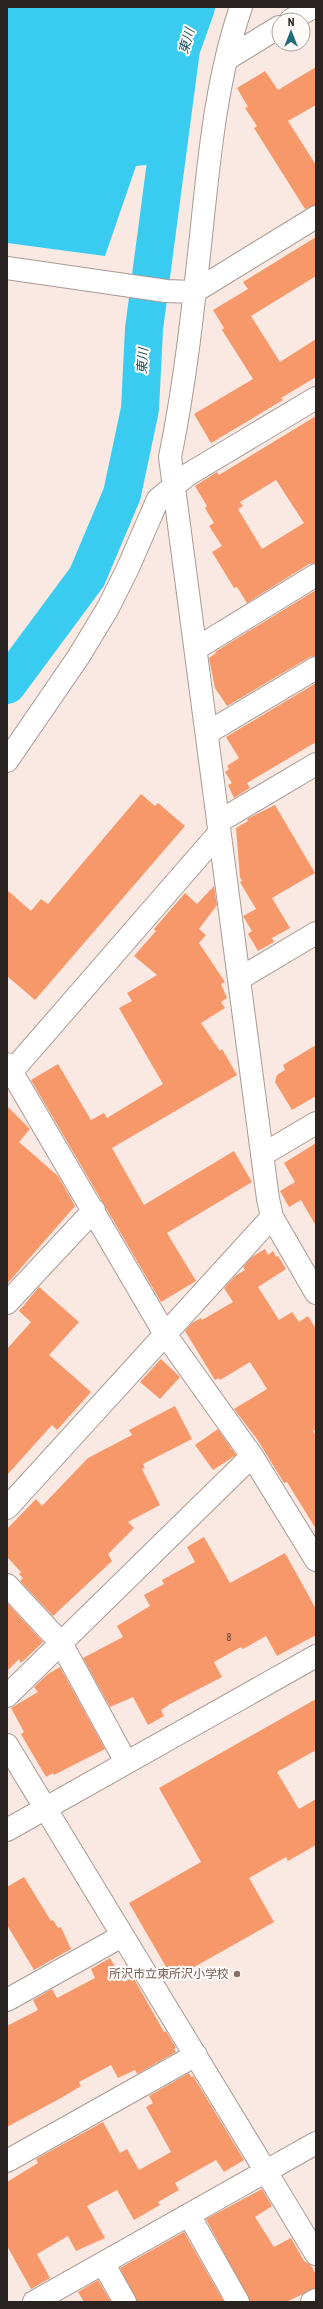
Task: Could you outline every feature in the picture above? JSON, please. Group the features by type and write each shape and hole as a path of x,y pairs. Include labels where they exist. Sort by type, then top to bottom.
{"street":[{"path":"241,7 227,59 209,158 177,423 170,457 197,648 262,1155 272,1217 315,1288"},
{"path":"227,59 271,32"},
{"path":"7,268 125,286 166,291 194,292 316,217"},
{"path":"7,762 84,649 108,608 128,568 158,499 189,474 316,398"},
{"path":"197,648 316,575"},
{"path":"207,733 316,668"},
{"path":"316,764 219,828 9,1071 94,1210 165,1334 252,1456 316,1560"},
{"path":"239,979 316,934"},
{"path":"262,1155 316,1123"},
{"path":"7,1303 94,1210"},
{"path":"7,1508 272,1217"},
{"path":"7,1696 252,1456"},
{"path":"7,1585 61,1643 126,1762"},
{"path":"7,1830 45,1807 316,1656"},
{"path":"7,1744 316,2254"},
{"path":"7,2000 122,1936"},
{"path":"7,2161 196,2055"},
{"path":"34,2302 316,2143"},
{"path":"189,2215 238,2302"},
{"path":"103,2263 125,2302"},
{"path":"312,2302 316,2300"}],"water":[{"path":"7,7 186,7 167,67 155,164 136,166 105,256 7,243"}],"building":[{"path":"316,67 316,105 288,121 316,165 316,205 305,209 254,128 257,126 245,108 248,107 237,88 265,71 278,90"},
{"path":"316,237 316,276 251,316 280,362 316,339 316,377 281,398 283,400 211,443 194,414 253,379 222,330 224,328 213,310 248,289 243,282"},
{"path":"316,416 316,563 309,564 247,603 237,587 234,588 212,552 222,546 209,526 214,523 205,508 207,506 195,486 217,472 219,475","holes":["276,480 304,523 262,549 238,509 243,506 240,502"]},
{"path":"316,590 316,656 310,657 227,706 215,688 209,658 216,653 215,652"},
{"path":"316,683 316,742 247,783 250,788 234,798 228,785 232,783 225,772 229,769 227,766 239,758 226,737"},
{"path":"141,794 155,806 158,803 185,826 35,1000 7,976 7,890 31,911 41,899 48,904"},
{"path":"275,805 315,873 272,898 290,928 272,938 274,942 258,951 248,934 252,931 243,916 256,909 240,882 242,881 240,877 236,828 248,821 247,819"},
{"path":"214,886 217,905 199,929 206,935 199,943 225,982 221,984 227,998 221,1002 225,1008 201,1023 220,1051 222,1049 237,1075 112,1148 144,1205 234,1151 252,1182 167,1233 196,1281 161,1302 31,1080 58,1064 91,1120 104,1113 107,1118 163,1084 119,1008 132,1001 127,993 157,975 134,956 156,931 154,929 185,893 197,904"},
{"path":"316,1045 316,1096 292,1110 275,1082 277,1075 285,1070 283,1065"},
{"path":"7,1106 30,1129 19,1142 58,1176 75,1206 7,1284"},
{"path":"316,1143 316,1226 301,1200 289,1207 280,1191 295,1182 284,1163"},
{"path":"265,1249 268,1255 273,1251 286,1269 258,1287 279,1320 292,1312 299,1322 308,1316 316,1329 316,1430 313,1431 316,1436 316,1529 287,1482 284,1483 257,1439 234,1409 267,1389 250,1362 220,1380 219,1378 215,1380 185,1331 192,1323 201,1318 202,1320 233,1302 224,1288 235,1276 245,1270 243,1267 252,1257"},
{"path":"39,1287 79,1322 49,1355 91,1392 57,1430 52,1425 7,1475 7,1349 31,1322 19,1311"},
{"path":"161,1359 180,1377 160,1399 140,1382"},
{"path":"175,1406 192,1439 143,1464 145,1468 142,1469 160,1505 128,1522 134,1528 108,1554 112,1561 53,1616 20,1581 23,1578 19,1574 21,1572 7,1557 7,1529 36,1499 42,1506 88,1458 132,1435 129,1430"},
{"path":"218,1429 236,1455 213,1470 195,1445"},
{"path":"204,1537 230,1583 285,1553 316,1609 316,1635 277,1656 266,1636 243,1649 241,1647 214,1662 222,1677 170,1704 161,1710 164,1716 148,1725 133,1697 110,1707 83,1658 123,1637 117,1626 150,1606 144,1595 164,1584 162,1580 195,1562 187,1547"},
{"path":"7,1603 43,1642 21,1663 19,1659 7,1671"},
{"path":"60,1667 105,1749 54,1775 53,1773 46,1777 21,1734 24,1732 11,1708 38,1692 34,1687 48,1674"},
{"path":"316,1699 316,1750 277,1772 299,1809 316,1799 316,1845 288,1861 286,1857 249,1878 274,1922 173,1979 129,1903 201,1862 159,1788"},
{"path":"24,1877 51,1921 53,1920 58,1928 61,1927 71,1949 34,1970 7,1925 7,1887"},
{"path":"110,1958 124,1982 133,1977 164,2032 166,2031 176,2048 174,2049 176,2052 137,2074 135,2070 118,2078 111,2065 79,2082 81,2086 61,2098 7,2127 7,2026 38,2010 33,2000 52,1989 57,1998 95,1978 91,1969"},
{"path":"189,2073 191,2077 193,2076 244,2160 224,2172 216,2160 175,2183 179,2190 158,2202 160,2205 134,2220 117,2190 87,2206 105,2238 76,2251 68,2236 37,2254 50,2278 31,2289 7,2246 7,2182 38,2163 36,2159 103,2122 120,2153 127,2149 139,2170 171,2152 146,2107 153,2103 149,2096"},
{"path":"262,2189 272,2206 255,2217 274,2247 291,2238 304,2261 311,2265 316,2275 316,2288 286,2302 250,2302 206,2219"},
{"path":"184,2232 224,2302 137,2302 120,2268"},
{"path":"98,2280 111,2302 84,2302 78,2292"}],"waterway":[{"name":"東川","path":"7,685 87,577 122,494 140,409 144,329 181,49 196,7"}],"place":[{"name":"所沢市立東所沢小学校","path":"237,1974"}]}
